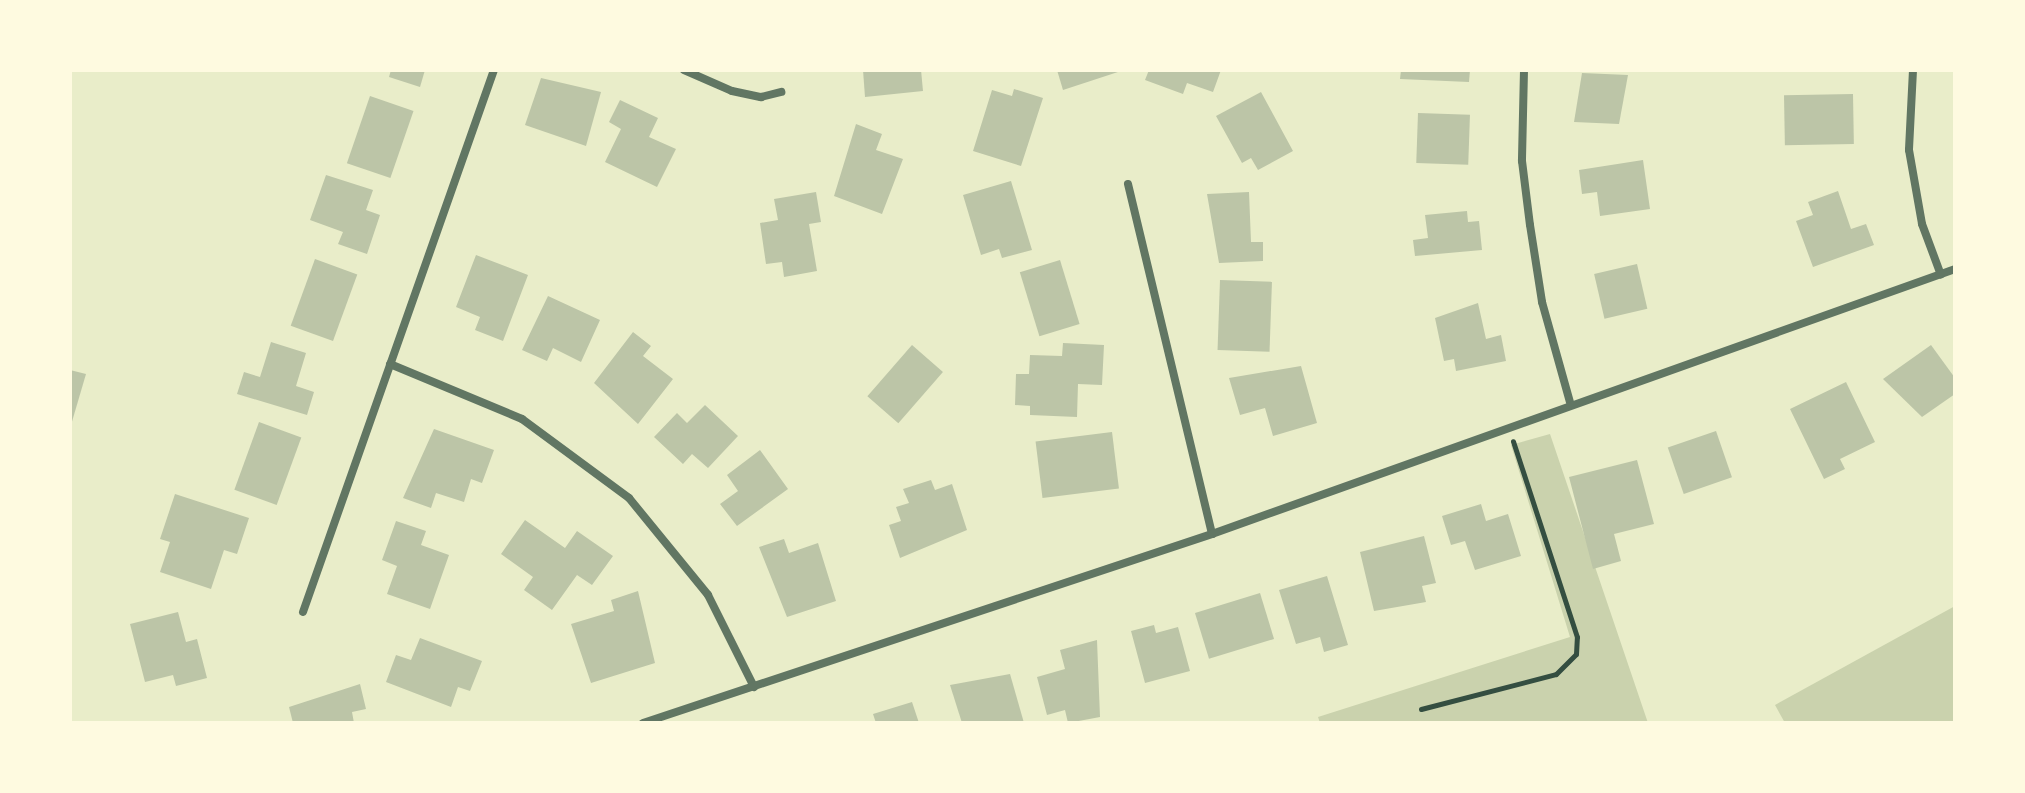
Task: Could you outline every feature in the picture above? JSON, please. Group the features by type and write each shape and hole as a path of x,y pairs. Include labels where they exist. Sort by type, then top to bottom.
{"street":[{"path":"303,612 494,70"},
{"path":"684,70 732,91 761,97 781,92"},
{"path":"1524,70 1528,212 1542,302 1570,402"},
{"path":"1913,70 1909,150 1941,275"},
{"path":"1128,184 1212,534"},
{"path":"643,723 1212,534 1570,402 1955,269"},
{"path":"390,364 522,419 629,498 708,595 754,687"}],"path":[{"path":"1421,709 1556,674 1576,654 1577,637 1508,426"}],"green space":[{"path":"1550,434 1648,723 1320,723 1318,717 1570,637 1511,445"},
{"path":"1955,606 1955,723 1785,723 1775,705"}],"building":[{"path":"391,70 425,70 420,87 389,77"},
{"path":"863,70 921,70 923,91 865,97"},
{"path":"1057,70 1121,70 1121,71 1063,90"},
{"path":"1149,70 1221,70 1213,92 1187,83 1183,94 1145,80"},
{"path":"1401,70 1470,70 1469,82 1400,79"},
{"path":"1582,73 1628,75 1619,124 1574,122"},
{"path":"541,78 601,92 586,146 525,125"},
{"path":"1014,89 1043,98 1021,166 973,151 992,90 1012,96"},
{"path":"1261,92 1293,151 1258,170 1251,158 1242,163 1216,116"},
{"path":"1853,94 1854,144 1785,145 1784,95"},
{"path":"370,96 413,111 390,178 347,163"},
{"path":"620,100 658,118 649,137 676,149 657,187 605,162 621,129 609,122"},
{"path":"1418,113 1470,115 1468,165 1416,163"},
{"path":"856,124 882,134 876,150 903,159 882,214 834,196"},
{"path":"1643,160 1650,209 1600,216 1597,192 1582,194 1579,170"},
{"path":"326,175 373,190 366,210 380,215 367,254 338,244 343,232 310,220"},
{"path":"1011,181 1032,250 1002,258 999,249 981,255 963,195"},
{"path":"1838,191 1851,229 1866,224 1874,245 1813,267 1796,221 1813,215 1808,202"},
{"path":"816,192 821,222 809,224 817,271 784,277 782,262 766,264 760,223 778,220 774,199"},
{"path":"1249,192 1251,242 1263,242 1263,261 1219,263 1207,194"},
{"path":"1467,211 1468,222 1479,221 1482,250 1415,256 1413,240 1428,238 1425,215"},
{"path":"476,255 528,275 503,341 475,330 480,317 456,307"},
{"path":"315,259 357,274 333,341 291,326"},
{"path":"1060,260 1080,324 1039,336 1020,272"},
{"path":"1637,264 1647,309 1604,319 1594,274"},
{"path":"1220,280 1272,282 1270,352 1218,350"},
{"path":"548,296 600,320 581,362 553,348 547,361 522,350"},
{"path":"1478,303 1486,339 1501,335 1506,361 1456,371 1454,359 1444,361 1435,318"},
{"path":"633,332 651,346 643,356 673,379 638,424 594,383"},
{"path":"271,342 306,353 296,386 314,392 307,415 237,394 244,372 260,377"},
{"path":"1063,343 1104,345 1102,385 1078,384 1077,417 1030,415 1030,406 1015,405 1016,374 1029,374 1030,355 1062,356"},
{"path":"912,345 943,372 898,423 867,396"},
{"path":"1931,345 1955,378 1955,394 1922,417 1883,379"},
{"path":"1301,366 1317,423 1273,436 1265,408 1240,415 1229,378"},
{"path":"70,370 86,374 71,425 70,425"},
{"path":"1846,382 1875,442 1840,459 1845,469 1824,479 1790,409"},
{"path":"705,405 738,436 708,468 692,454 683,464 654,437 677,413 687,423"},
{"path":"259,422 301,437 277,505 234,490"},
{"path":"434,429 494,450 482,483 471,479 464,502 436,493 431,508 403,498"},
{"path":"1716,431 1732,477 1684,494 1668,448"},
{"path":"1112,432 1119,489 1043,498 1036,441"},
{"path":"760,450 788,489 737,526 720,504 738,491 727,475"},
{"path":"1637,460 1654,524 1614,534 1621,561 1593,569 1569,477"},
{"path":"931,480 935,490 952,484 967,530 900,558 889,525 901,521 896,507 909,503 903,489"},
{"path":"175,494 249,518 237,554 224,550 211,589 160,572 170,542 160,539"},
{"path":"1481,504 1486,521 1508,514 1521,556 1475,570 1465,541 1451,545 1442,516"},
{"path":"525,520 565,548 577,531 613,556 592,585 577,575 552,610 524,590 533,577 501,554"},
{"path":"396,521 426,531 421,545 449,555 430,609 387,594 397,566 382,560"},
{"path":"1424,536 1436,583 1422,586 1426,602 1374,611 1360,552"},
{"path":"784,539 789,553 818,543 836,601 787,617 759,547"},
{"path":"1327,576 1348,645 1324,652 1320,637 1296,644 1279,590"},
{"path":"638,591 655,663 591,683 571,624 614,611 611,600"},
{"path":"1260,593 1274,639 1209,659 1195,613"},
{"path":"178,612 186,642 197,639 207,678 176,686 173,675 145,682 130,624"},
{"path":"1154,625 1156,633 1178,627 1190,671 1145,683 1131,631"},
{"path":"420,638 482,661 470,691 458,687 451,707 386,682 396,655 411,660"},
{"path":"1097,640 1100,717 1068,723 1065,710 1047,715 1037,677 1065,669 1060,650"},
{"path":"1010,674 1024,723 962,723 950,685"},
{"path":"360,684 366,709 352,712 354,723 293,723 289,707"},
{"path":"912,702 919,723 876,723 873,714"}]}
